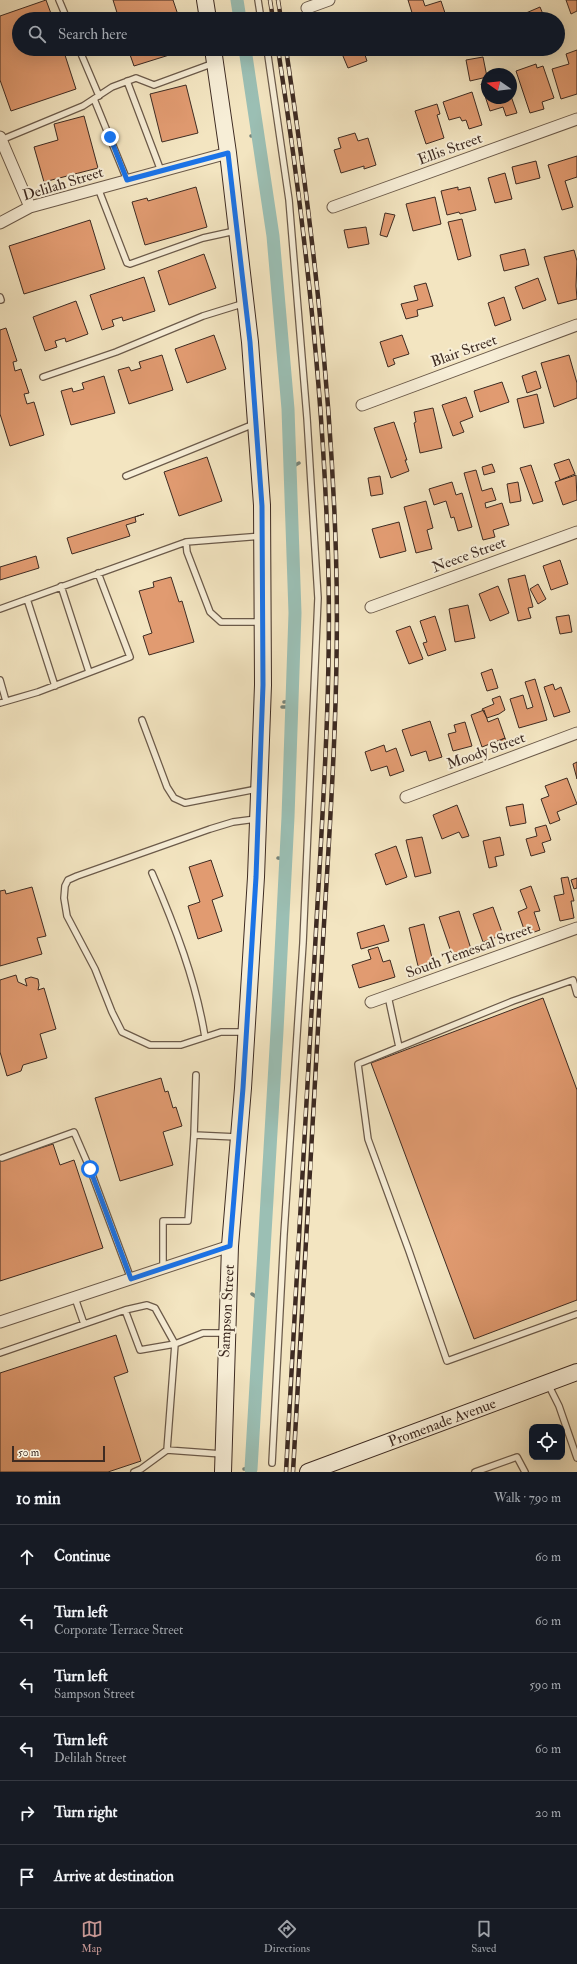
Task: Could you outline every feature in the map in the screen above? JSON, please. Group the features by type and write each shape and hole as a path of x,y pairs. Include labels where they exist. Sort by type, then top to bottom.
{"street":[{"path":"205,0 207,12"},
{"path":"307,8 329,0"},
{"name":"Sampson Street","path":"214,56 237,230 256,423 262,506 263,622 260,789 247,1032 230,1246 226,1333 223,1472"},
{"name":"Ellis Street","path":"334,207 577,119"},
{"path":"1,142 30,207"},
{"name":"Delilah Street","path":"0,223 30,207 228,153"},
{"name":"Blair Street","path":"362,405 577,326"},
{"name":"Neece Street","path":"371,607 577,532"},
{"name":"Moody Street","path":"406,797 577,733"},
{"name":"South Temescal Street","path":"371,1002 577,928"},
{"path":"0,1322 230,1246"},
{"name":"Promenade Avenue","path":"308,1472 577,1372"}],"lane":[{"path":"59,0 64,12"},
{"path":"258,0 260,12"},
{"path":"81,56 127,180"},
{"path":"1,142 83,106 112,87 136,78 154,85 214,56"},
{"path":"268,56 289,200 307,418 318,598 304,912 272,1463"},
{"path":"128,81 161,171"},
{"path":"98,188 127,263 130,264 203,238 237,230"},
{"path":"43,377 116,352 203,316 245,303"},
{"path":"126,476 256,423"},
{"path":"0,609 186,542 262,536"},
{"path":"186,542 187,552 210,612 221,622 263,622"},
{"path":"0,680 3,702 55,686 130,657 98,573"},
{"path":"61,586 89,672"},
{"path":"27,599 55,686"},
{"path":"142,720 167,787 174,798 185,803 260,789"},
{"path":"247,1032 221,1032 181,1045 150,1045 122,1032 112,1012 95,969 67,916 64,886 68,880 77,876 210,829 233,822 258,819"},
{"path":"152,873 167,907 197,994 206,1037"},
{"path":"577,994 573,980 513,1000 358,1064 368,1139 447,1361 577,1314"},
{"path":"388,996 399,1047"},
{"path":"163,1268 163,1221 188,1221 194,1135 196,1075"},
{"path":"2,1158 74,1132 90,1169 131,1279"},
{"path":"194,1135 239,1137"},
{"path":"75,1298 84,1324"},
{"path":"0,1353 125,1310 147,1305 155,1308 175,1344 167,1450"},
{"path":"125,1310 140,1350 175,1344 203,1333 226,1333"},
{"path":"548,1383 561,1411 577,1458"},
{"path":"134,1472 141,1469 167,1450 223,1454"},
{"path":"475,1472 517,1457 525,1472"}],"building":[{"path":"46,0 50,12 12,12 12,56 65,56 76,89 11,111 0,80 0,16"},
{"path":"113,0 173,0 177,12 117,12"},
{"path":"408,0 423,0 425,6 441,1 445,12 412,12"},
{"path":"566,0 577,0 577,11 571,14"},
{"path":"540,7 542,12 528,12"},
{"path":"577,50 577,94 561,99 552,69 569,64 566,54"},
{"path":"130,56 166,56 134,66"},
{"path":"343,56 365,56 367,61 348,68"},
{"path":"483,57 485,68 481,68 481,78 470,81 466,60"},
{"path":"536,64 537,68 543,66 554,98 542,102 544,109 530,113 517,71"},
{"path":"186,85 198,133 162,142 150,94"},
{"path":"472,92 482,125 469,129 466,120 462,121 460,117 449,120 443,102"},
{"path":"437,104 440,114 437,115 444,138 426,144 415,111"},
{"path":"488,104 514,104 517,113 506,116 503,107 490,111"},
{"path":"84,116 98,168 44,182 34,147 58,140 54,124"},
{"path":"355,133 358,141 368,138 376,165 364,169 364,166 341,173 334,150 341,148 338,138"},
{"path":"577,156 577,177 565,181 573,207 562,210 548,165"},
{"path":"536,161 540,178 516,184 512,167"},
{"path":"505,173 512,199 495,203 488,178"},
{"path":"196,187 207,227 145,245 132,202 147,198 148,201"},
{"path":"458,187 458,190 470,187 476,210 460,214 459,212 447,215 441,191"},
{"path":"435,197 441,224 413,231 406,204"},
{"path":"385,213 395,215 387,237 380,235"},
{"path":"462,219 471,256 458,260 448,222"},
{"path":"90,220 105,269 24,294 9,246"},
{"path":"366,227 369,244 348,248 344,230"},
{"path":"525,249 529,265 504,271 500,255"},
{"path":"574,250 577,261 577,299 558,304 544,257"},
{"path":"204,254 216,288 169,305 158,271"},
{"path":"144,277 155,311 123,321 122,317 112,320 114,326 102,330 90,295"},
{"path":"538,278 546,300 523,309 515,287"},
{"path":"426,283 433,306 417,310 418,316 406,319 401,304 418,300 414,286"},
{"path":"504,297 511,320 495,326 488,303"},
{"path":"76,301 88,334 66,342 65,338 55,341 57,347 45,351 33,317"},
{"path":"6,328 17,361 13,362 15,371 21,369 29,393 24,394 27,404 34,402 44,435 10,446 0,414 0,330"},
{"path":"214,335 226,369 187,383 175,349"},
{"path":"402,335 409,354 393,359 395,364 388,367 380,342"},
{"path":"162,355 173,390 129,404 118,370 129,367 131,371 141,368 139,362"},
{"path":"569,355 577,383 577,398 554,407 541,363"},
{"path":"536,371 541,388 527,393 522,376"},
{"path":"104,376 115,413 71,425 61,391 72,388 73,392 84,389 82,383"},
{"path":"502,382 509,402 480,412 474,391"},
{"path":"537,394 544,423 524,428 517,399"},
{"path":"466,397 473,417 460,422 464,432 453,436 442,405"},
{"path":"433,408 442,448 420,453 414,423 416,422 414,412"},
{"path":"394,422 407,460 405,460 409,471 391,478 374,428"},
{"path":"207,457 222,501 179,516 164,472"},
{"path":"569,459 575,474 560,480 554,464"},
{"path":"492,464 495,472 484,475 482,467"},
{"path":"531,465 543,501 533,504 520,468"},
{"path":"476,470 482,491 492,488 496,500 485,503 486,508 502,503 509,525 493,530 495,537 483,540 464,473"},
{"path":"576,475 577,500 563,505 555,482"},
{"path":"380,476 383,494 371,496 368,478"},
{"path":"452,482 456,495 462,493 472,527 458,531 454,517 451,518 446,501 434,505 429,489"},
{"path":"518,482 521,501 510,503 507,484"},
{"path":"426,501 433,528 427,530 432,549 416,553 404,507"},
{"path":"144,514 135,517 136,522 126,525 130,536 72,554 67,538"},
{"path":"399,522 406,551 380,558 372,529"},
{"path":"36,556 39,568 0,580 0,567"},
{"path":"560,560 568,584 551,590 543,566"},
{"path":"525,575 533,607 528,608 531,618 518,621 508,579"},
{"path":"171,577 179,602 182,601 194,642 149,655 143,636 152,633 139,591 154,587 153,582"},
{"path":"538,584 546,599 538,604 530,589"},
{"path":"498,586 509,613 490,621 479,594"},
{"path":"468,605 475,638 455,642 449,609"},
{"path":"569,615 572,632 560,634 556,617"},
{"path":"435,616 446,650 428,656 423,643 427,642 420,621"},
{"path":"410,626 423,659 409,664 396,631"},
{"path":"492,669 498,688 487,691 481,673"},
{"path":"535,679 547,720 519,728 510,699 523,695 527,709 533,707 525,682"},
{"path":"553,684 555,690 561,687 570,712 554,717 544,687"},
{"path":"500,696 505,710 499,714 487,718 482,709 494,704 492,699"},
{"path":"484,710 488,722 498,718 505,738 482,747 471,715"},
{"path":"430,721 442,757 429,761 426,751 411,756 402,730"},
{"path":"465,722 472,746 453,751 448,734 456,732 454,725"},
{"path":"505,738 509,748 502,751 499,741"},
{"path":"384,745 386,752 396,748 404,771 390,776 387,766 371,771 365,752"},
{"path":"577,762 577,779 573,764"},
{"path":"567,778 577,804 557,812 560,820 550,824 541,799 549,796 545,786"},
{"path":"523,804 526,823 510,826 506,807"},
{"path":"457,805 469,836 462,838 459,832 442,839 433,815"},
{"path":"546,825 551,840 542,843 545,852 531,856 526,839 537,836 535,828"},
{"path":"422,837 431,873 415,877 406,840"},
{"path":"500,837 504,855 495,857 497,866 489,868 483,841"},
{"path":"396,846 407,877 386,885 375,854"},
{"path":"211,860 223,896 212,900 222,931 198,939 188,906 200,902 189,867"},
{"path":"568,877 574,901 571,901 574,918 560,921 554,896 564,894 561,878"},
{"path":"577,878 577,888 574,889 571,880"},
{"path":"531,886 540,911 534,912 540,930 526,935 518,912 527,908 520,890"},
{"path":"32,887 46,936 37,938 42,954 0,966 0,891 5,890 6,894"},
{"path":"493,907 503,935 483,942 473,914"},
{"path":"459,911 471,949 452,955 439,917"},
{"path":"424,924 433,962 418,966 409,928"},
{"path":"384,925 389,941 361,949 357,933"},
{"path":"378,947 383,962 390,960 395,977 359,988 352,965 371,959 368,950"},
{"path":"16,975 18,982 27,986 25,979 31,977 38,979 38,990 44,988 56,1029 40,1034 47,1058 23,1065 21,1071 7,1076 0,1052 0,980"},
{"path":"543,998 577,1090 577,1300 474,1339 371,1063"},
{"path":"161,1078 165,1092 168,1091 173,1108 176,1107 182,1126 163,1132 173,1165 120,1181 95,1098"},
{"path":"53,1144 60,1165 74,1160 103,1248 0,1281 0,1161"},
{"path":"116,1335 128,1372 114,1377 141,1461 108,1472 0,1472 0,1373"}],"waterway":[{"path":"237,0 239,12"},
{"path":"246,56 273,236 288,409 295,613 288,817 251,1469"},
{"path":"251,136 257,135"},
{"path":"290,468 299,463"},
{"path":"284,702 292,701"},
{"path":"282,707 292,707"},
{"path":"278,858 285,859"},
{"path":"252,1294 261,1300"},
{"path":"244,1469 251,1468"}],"railway":[{"path":"270,0 272,12"},
{"path":"278,0 280,12"},
{"path":"279,56 304,238 317,364 322,428 329,604 329,653 323,801 286,1472"},
{"path":"287,56 304,175 325,364 330,428 337,605 337,656 331,806 293,1472"}],"route":[{"path":"90,1169 131,1279 230,1246 243,1088 256,877 263,685 262,506 250,342 228,153 127,180 110,137"}]}
